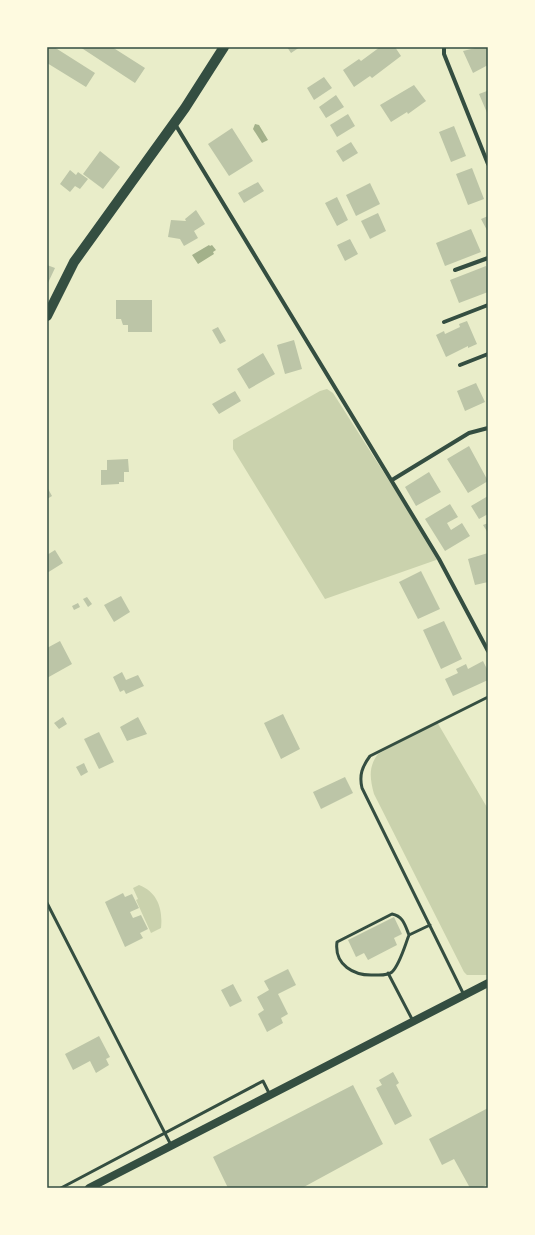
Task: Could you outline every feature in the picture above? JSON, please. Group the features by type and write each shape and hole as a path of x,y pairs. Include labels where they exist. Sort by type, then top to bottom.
{"main road":[{"path":"47,316 74,262 174,123 224,47"},
{"path":"89,1188 488,983"}],"street":[{"path":"444,47 444,54 488,164"},
{"path":"174,123 439,559 488,651"},
{"path":"454,270 488,258"},
{"path":"444,322 488,305"},
{"path":"460,365 488,354"},
{"path":"392,480 469,433 488,428"}],"lane":[{"path":"464,995 362,788 359,776 363,765 370,756 488,697"},
{"path":"47,903 171,1145"},
{"path":"392,914 397,915 403,921 409,935 402,954 392,972 384,975 370,976 351,972 344,967 336,950 337,942 392,914"},
{"path":"409,935 430,925"},
{"path":"388,974 413,1021"},
{"path":"61,1188 263,1081 270,1095"}],"shaded area":[{"path":"255,124 259,125 268,140 262,143 253,129"},
{"path":"209,245 212,245 216,250 213,252 214,254 198,264 192,255"},
{"path":"327,389 333,393 439,559 325,599 233,449 233,440 320,391"},
{"path":"437,722 488,809 488,975 467,975 464,972 374,794 371,768 378,754"},
{"path":"139,885 151,892 160,908 161,928 151,933 136,900 138,899 133,888"}],"building":[{"path":"47,47 54,47 95,73 86,87 47,63"},
{"path":"80,47 112,47 145,68 135,83"},
{"path":"287,47 300,47 291,53"},
{"path":"380,47 395,47 401,56 372,78 370,76 354,87 343,70 359,59 361,61"},
{"path":"479,47 488,47 488,65 473,73 463,51"},
{"path":"324,77 332,88 314,100 307,88"},
{"path":"414,85 426,101 408,114 407,112 391,122 380,105"},
{"path":"487,91 488,93 488,115 479,94"},
{"path":"336,95 344,107 326,118 319,107"},
{"path":"348,114 355,126 337,137 330,125"},
{"path":"454,126 466,156 451,162 439,132"},
{"path":"232,128 253,161 229,176 208,144"},
{"path":"351,142 358,153 343,162 336,151"},
{"path":"100,151 120,167 103,189 83,174"},
{"path":"472,168 484,199 468,205 456,174"},
{"path":"70,170 76,175 78,172 88,179 80,189 75,186 70,192 60,184"},
{"path":"258,182 264,191 244,203 238,193"},
{"path":"370,183 380,204 356,216 346,195"},
{"path":"337,197 348,220 337,226 325,203"},
{"path":"196,210 205,224 194,231 198,238 184,246 180,239 168,237 171,220 186,221 185,219"},
{"path":"378,213 386,231 370,239 361,221"},
{"path":"488,216 488,232 481,219"},
{"path":"471,229 481,252 445,266 436,243"},
{"path":"350,239 358,254 345,261 337,245"},
{"path":"47,265 55,268 47,285"},
{"path":"486,266 488,272 488,292 459,303 450,280"},
{"path":"116,300 152,300 152,332 128,332 128,325 123,325 121,319 116,319"},
{"path":"467,321 477,344 468,348 468,346 446,357 436,335 444,331 445,334 460,327 459,324"},
{"path":"218,327 226,341 220,344 212,330"},
{"path":"294,340 302,369 285,374 277,345"},
{"path":"263,353 275,374 249,389 237,369"},
{"path":"476,383 485,402 465,411 457,391"},
{"path":"235,391 241,401 219,414 212,404"},
{"path":"469,446 488,481 468,493 447,459"},
{"path":"128,459 129,472 124,472 124,482 119,482 119,484 101,485 101,470 107,470 107,460"},
{"path":"429,472 441,492 416,506 405,487"},
{"path":"47,487 52,496 47,499"},
{"path":"488,496 488,514 479,519 471,506"},
{"path":"450,504 458,517 447,523 451,530 462,523 470,536 445,551 425,519"},
{"path":"488,523 488,533 483,525"},
{"path":"55,550 63,563 47,573 47,555"},
{"path":"488,553 488,582 475,585 468,559"},
{"path":"421,571 440,609 418,619 399,582"},
{"path":"121,596 130,612 114,622 104,605"},
{"path":"87,597 92,604 88,607 83,599"},
{"path":"78,603 80,607 74,610 72,606"},
{"path":"444,621 462,659 441,669 423,630"},
{"path":"60,641 72,664 47,678 47,648"},
{"path":"483,661 488,671 488,680 453,696 445,679 458,673 456,669 466,664 468,669"},
{"path":"122,672 126,680 138,675 144,686 126,694 124,690 120,692 113,677"},
{"path":"283,714 300,749 281,759 264,723"},
{"path":"63,717 67,724 59,729 54,723"},
{"path":"138,717 147,734 127,741 120,727"},
{"path":"99,732 114,762 99,769 84,739"},
{"path":"84,763 88,772 81,776 76,767"},
{"path":"345,777 353,793 321,809 313,792"},
{"path":"123,893 125,897 132,894 139,908 130,912 133,918 141,915 148,929 140,933 143,938 125,947 105,902"},
{"path":"394,917 402,934 394,938 397,945 368,960 364,953 356,957 348,940"},
{"path":"288,969 296,985 278,994 288,1014 281,1018 283,1023 267,1032 258,1014 264,1010 257,997 269,990 264,981"},
{"path":"233,984 242,1001 230,1007 221,990"},
{"path":"99,1036 110,1057 106,1059 109,1065 96,1073 90,1061 73,1070 65,1054"},
{"path":"393,1072 399,1083 396,1085 412,1116 395,1125 376,1088 382,1085 379,1080"},
{"path":"353,1085 383,1144 302,1188 228,1188 213,1157"},
{"path":"488,1108 488,1184 481,1188 470,1188 454,1159 442,1165 429,1139"}]}
